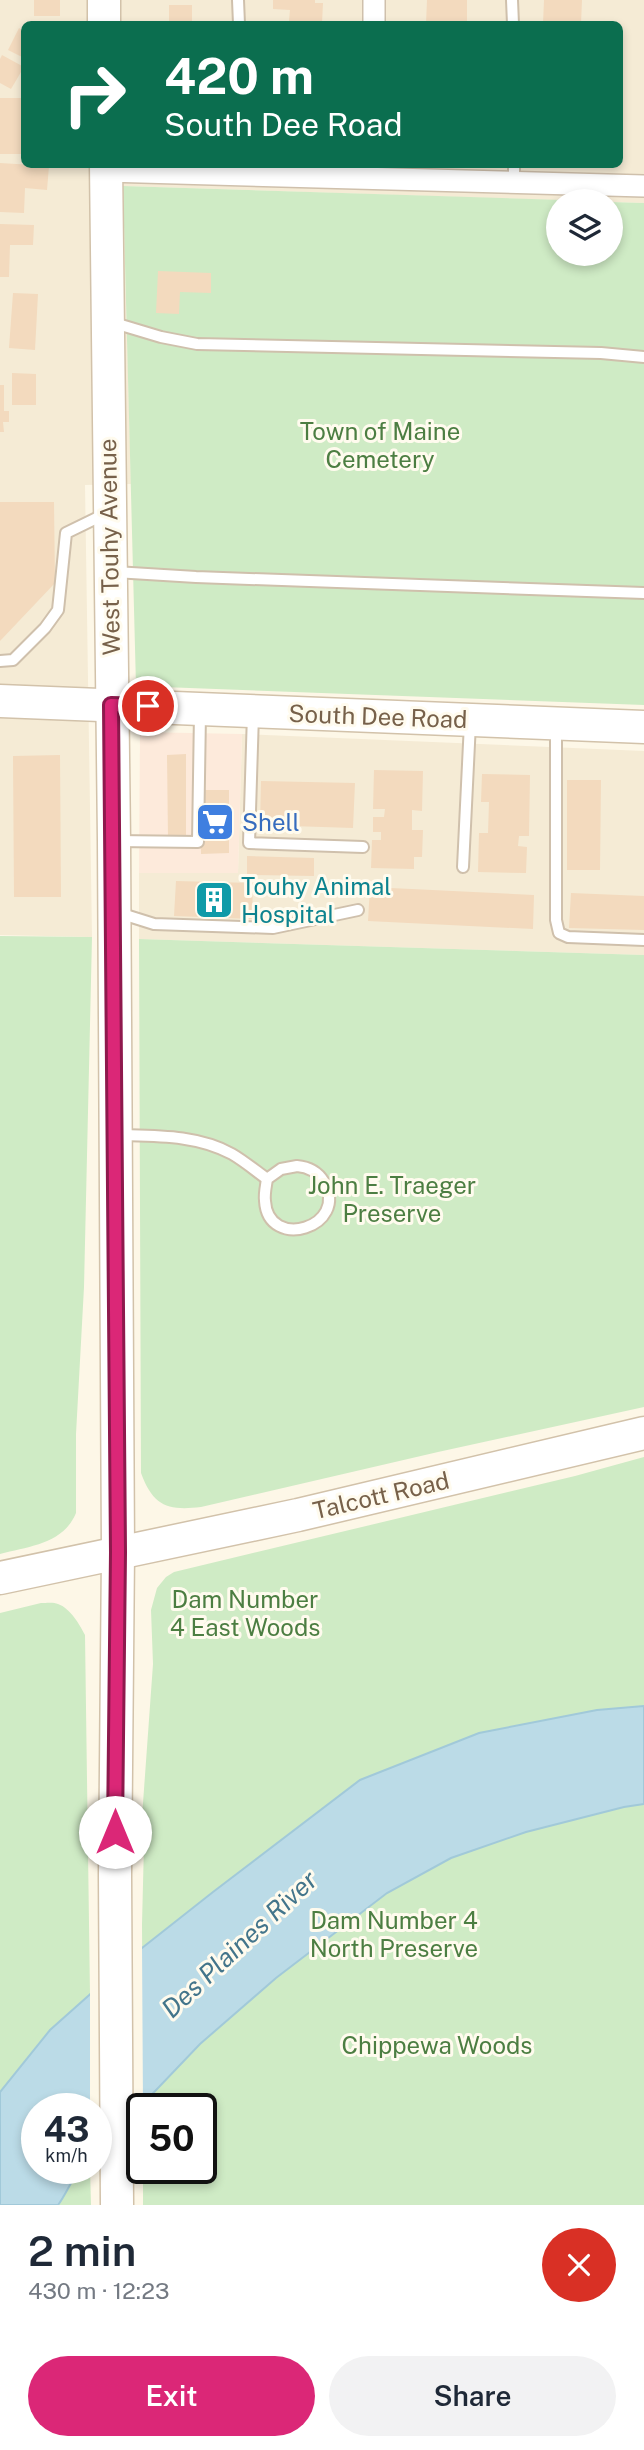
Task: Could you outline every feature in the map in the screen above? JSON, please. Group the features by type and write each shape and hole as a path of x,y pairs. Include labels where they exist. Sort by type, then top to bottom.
{"main road":[{"path":"104,0 104,21"},
{"name":"West Touhy Avenue","path":"106,168 114,841 118,1552 115,1937 117,2205"},
{"name":"South Dee Road","path":"0,701 644,727"},
{"name":"Talcott Road","path":"0,1578 298,1515 644,1433"}],"street":[{"path":"374,0 374,21"},
{"path":"106,168 514,174 644,186"}],"lane":[{"path":"238,0 239,21"},
{"path":"512,0 513,21"},
{"path":"107,321 161,337 197,344 601,353 644,357"},
{"path":"0,661 13,660 45,628 58,610 66,533 108,512"},
{"path":"109,571 196,577 644,593"},
{"path":"114,841 198,842 200,709"},
{"path":"253,711 249,843 363,847"},
{"path":"463,867 470,720"},
{"path":"556,724 556,920 559,933 568,937 644,940"},
{"path":"114,911 154,924 273,928 358,910"},
{"path":"115,1135 178,1137 208,1144 231,1154 267,1179"},
{"path":"289,1167 311,1169 327,1187 328,1203 323,1216 313,1225 300,1230 278,1224 267,1210 264,1200 267,1179 289,1167"}],"shaded area":[{"path":"0,0 644,0 644,203 623,202 623,189 546,189 546,200 123,186 131,484 85,485 92,937 0,935"},
{"path":"140,732 242,734 238,873 139,873"},
{"path":"242,734 644,751 644,955 139,939 139,873 238,873"}],"green space":[{"name":"Town of Maine Cemetery","path":"123,186 546,199 546,266 623,266 623,202 644,203 644,705 136,686"},
{"path":"0,936 92,937 84,1287 76,1434 76,1513 63,1531 54,1537 34,1546 0,1554"},
{"name":"John E. Traeger Preserve","path":"139,939 644,955 644,1407 201,1507 171,1507 157,1499 141,1473"},
{"name":"Dam Number 4 North Preserve","path":"644,1457 644,2205 143,2205 143,2184 217,2184 217,2093 143,2093 142,1817 153,1664 151,1610 157,1588 174,1572"},
{"path":"41,1603 54,1603 67,1609 85,1635 90,1995 44,2093 21,2093 21,2184 90,2184 91,2205 0,2205 0,1613"}],"water":[{"name":"Des Plaines River","path":"644,1706 644,1804 526,1832 451,1858 387,1893 276,1978 200,2044 153,2093 126,2093 126,2122 112,2136 112,2093 21,2093 21,2184 71,2184 58,2205 0,2205 0,2092 50,2030 142,1948 360,1780 479,1733 597,1710"}],"pier":[{"path":"142,1944 143,2093 126,2093 126,2125 112,2140 112,2093 90,2093 90,1991"}],"building":[{"path":"34,0 60,0 60,16 34,16"},
{"path":"273,0 315,0 315,3 323,3 322,21 289,21 290,10 273,9"},
{"path":"427,0 467,0 467,21 426,21"},
{"path":"544,0 582,0 581,21 543,21"},
{"path":"169,5 192,5 192,21 169,21"},
{"path":"19,28 21,56 8,50"},
{"path":"2,55 21,65 21,72 11,89 0,83"},
{"path":"0,98 21,98 21,154 0,154"},
{"path":"0,163 21,164 21,168 49,168 47,190 25,188 24,213 0,212"},
{"path":"0,224 34,225 33,245 10,245 9,277 0,277"},
{"path":"158,271 211,273 211,293 180,292 179,314 156,313"},
{"path":"13,293 38,294 35,350 9,348"},
{"path":"12,373 36,374 36,405 12,405"},
{"path":"0,385 4,385 4,411 9,411 9,422 3,422 4,432 0,432"},
{"path":"0,502 54,502 55,583 0,641"},
{"name":"Shell","path":"186,754 186,838 168,838 167,755"},
{"path":"60,755 61,897 14,897 13,756"},
{"path":"374,770 423,771 422,811 412,810 412,830 423,830 422,857 414,857 414,869 371,868 372,840 381,840 381,832 373,832 373,817 384,817 385,809 373,809"},
{"path":"482,774 530,775 529,836 519,836 518,846 527,847 526,873 478,872 479,833 488,833 489,802 481,802"},
{"path":"567,780 601,780 600,870 567,870"},
{"path":"261,781 355,783 353,828 260,825"},
{"name":"Shell","path":"200,790 229,790 229,853 201,854"},
{"path":"247,856 314,858 314,876 247,875"},
{"name":"Touhy Animal Hospital","path":"176,881 253,883 252,919 174,916"},
{"path":"370,887 534,895 533,929 368,921"},
{"path":"571,893 644,896 644,930 569,928"}],"place":[{"name":"Shell","path":"215,822"},
{"name":"Touhy Animal Hospital","path":"214,900"}],"route":[{"path":"115,1832 118,1552 111,705 148,706"}],"park label":[{"name":"Dam Number 4 East Woods","path":"245,1613"},
{"name":"Chippewa Woods","path":"437,2045"}]}
